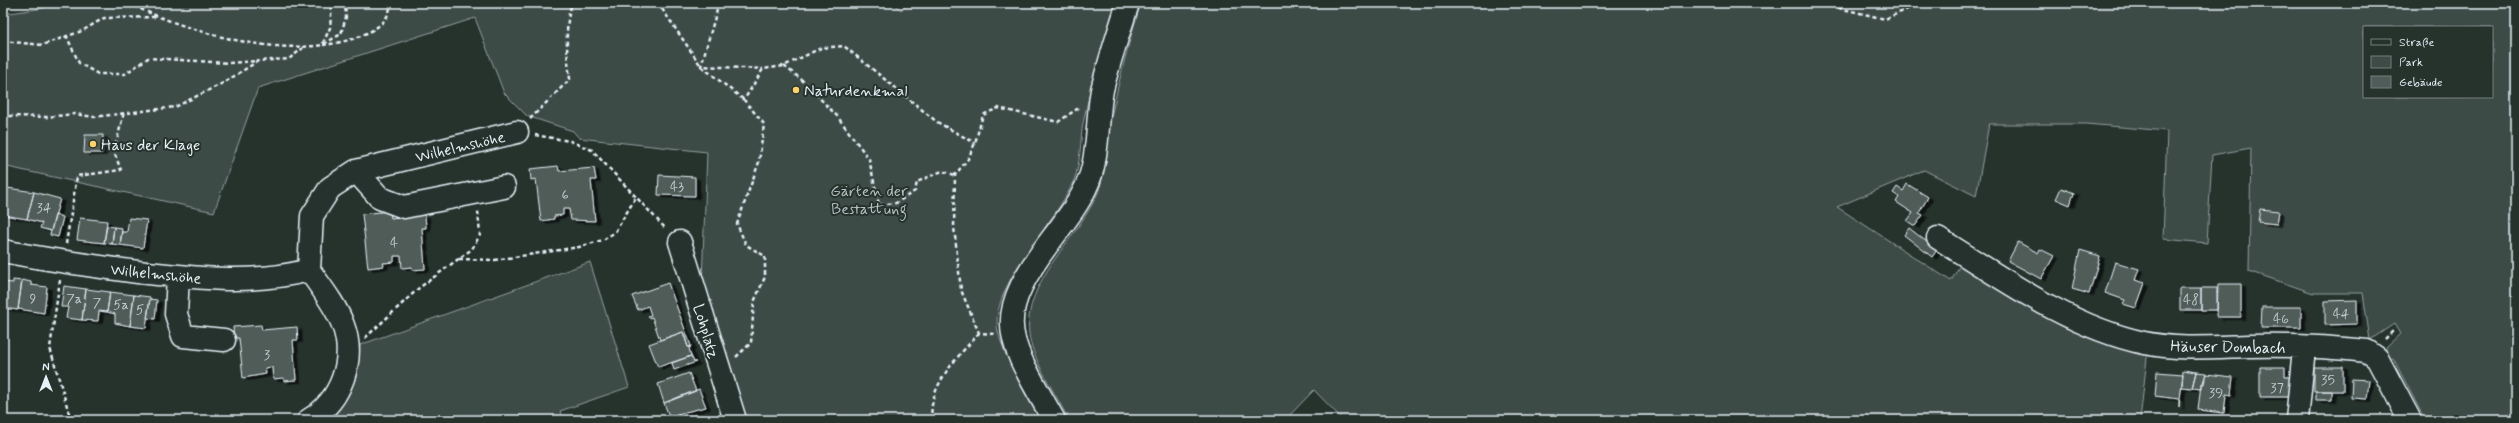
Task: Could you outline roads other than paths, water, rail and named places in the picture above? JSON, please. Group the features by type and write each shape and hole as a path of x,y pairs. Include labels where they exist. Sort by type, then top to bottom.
{"street":[{"path":"1054,420 1020,358 1012,336 1011,315 1018,291 1030,268 1086,190 1092,172 1102,90 1128,3"},
{"name":"Wilhelmshöhe","path":"3,251 63,263 178,276 244,279 292,275 310,270 312,216 330,188 356,171 517,132"},
{"path":"356,171 380,198 404,207 504,187"},
{"name":"Häuser Dombach","path":"1938,238 2063,313 2112,334 2145,343 2196,349 2250,346 2344,349 2370,353 2377,358 2395,388 2410,420"},
{"name":"Lohplatz","path":"680,242 735,420"},
{"path":"308,420 331,401 339,388 348,365 348,352 343,324 310,270"},
{"path":"178,276 176,314 182,336 224,340"},
{"path":"2297,420 2304,348"}],"place":[{"name":"Naturdenkmal","path":"796,90"},
{"name":"Haus der Klage","path":"93,144"}],"park label":[{"name":"Gärten der Bestattung","path":"869,199"}]}
